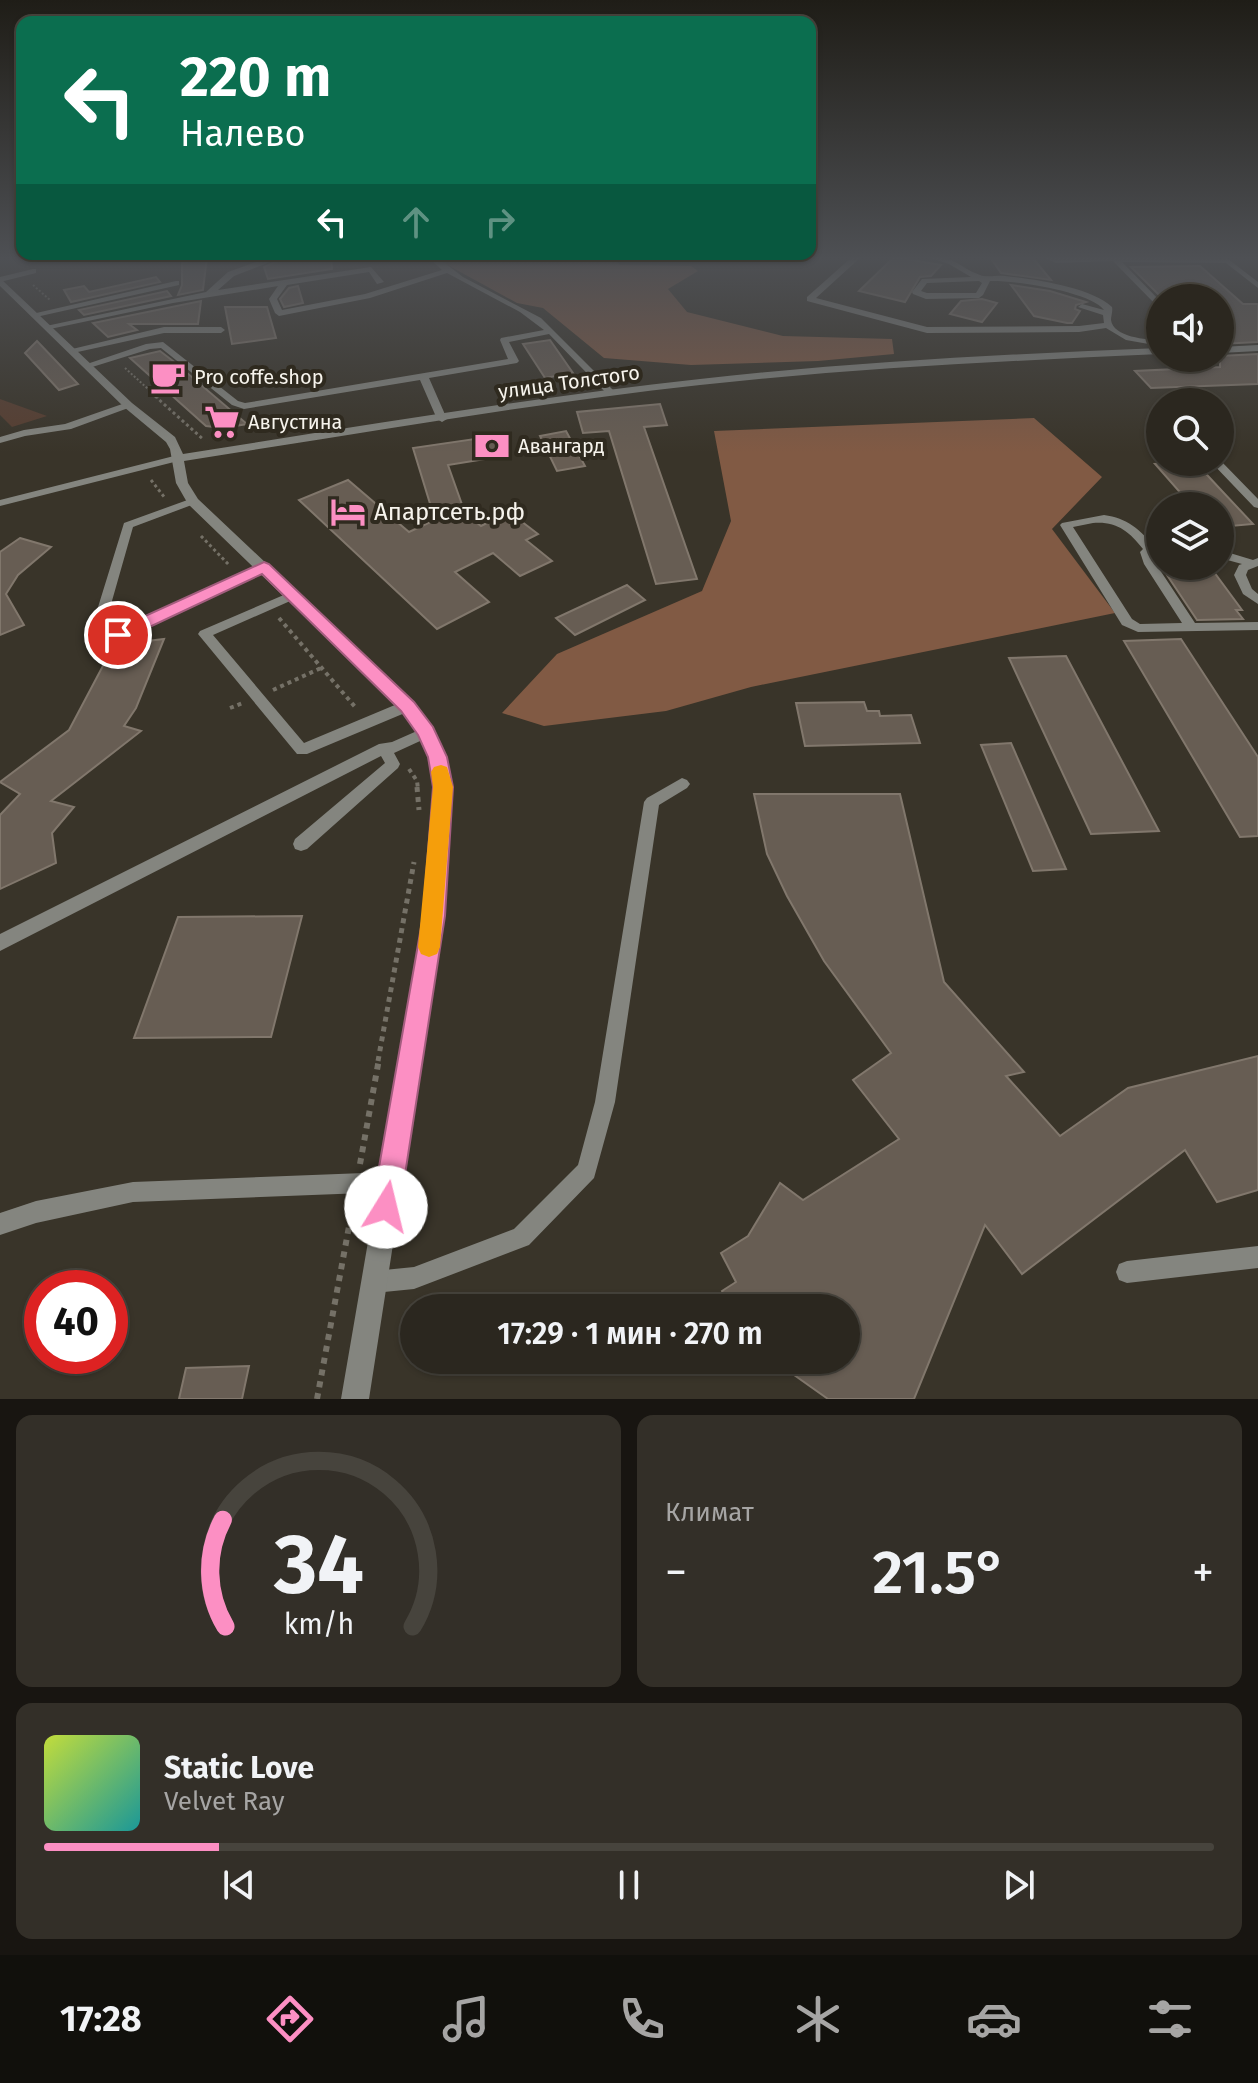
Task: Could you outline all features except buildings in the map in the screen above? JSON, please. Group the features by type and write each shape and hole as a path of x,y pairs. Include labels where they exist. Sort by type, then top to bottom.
{"street":[{"path":"46,322 128,405 171,440 182,483 193,501 407,706 426,732 438,757 443,787 434,916 355,1399"},
{"path":"1234,349 1258,348"},
{"name":"улица Толстого","path":"178,458 702,382 1146,352"}],"lane":[{"path":"50,326 69,322"},
{"path":"542,322 611,393"},
{"path":"898,322 927,330 1110,325"},
{"path":"1073,322 1093,327"},
{"path":"1108,322 1122,335 1146,340"},
{"path":"73,350 164,330 221,330"},
{"path":"89,365 149,346 163,345 235,403 244,406 514,361 504,340 551,331"},
{"path":"424,378 442,419"},
{"path":"2,441 67,427 128,405"},
{"path":"0,503 178,458"},
{"path":"1230,476 1258,505"},
{"path":"193,501 128,525 93,646 264,567"},
{"path":"1146,541 1120,520 1092,518 1066,525 1127,622 1138,628 1258,626"},
{"path":"1234,558 1255,563"},
{"path":"1255,563 1243,568 1240,575 1241,583 1258,600"},
{"path":"1160,580 1191,627"},
{"path":"293,595 205,634 302,750 407,706"},
{"path":"0,943 426,732"},
{"path":"301,844 393,764 389,748"},
{"path":"374,1282 414,1278 521,1237 587,1171 605,1102 652,802 682,784"},
{"path":"0,1224 36,1212 133,1192 390,1182"},
{"path":"1127,1272 1258,1257"}],"path":[{"path":"174,508 241,578"},
{"path":"268,606 369,723"},
{"path":"389,748 417,781 419,820"},
{"path":"317,1399 416,848"}],"shaded area":[{"path":"560,322 728,322 783,336 892,339 894,354 818,361 691,365 604,358"},
{"path":"0,399 47,416 12,427 0,415"},
{"path":"1034,418 1102,477 1052,529 1115,613 751,687 666,711 544,726 502,713 557,654 702,591 731,521 714,431"}],"slow traffic":[{"path":"429,947 443,787 441,772"}],"place":[{"name":"Pro coffe.shop","path":"168,377"},
{"name":"Августина","path":"222,422"},
{"name":"Авангард","path":"492,446"},
{"name":"Апартсеть.рф","path":"348,512"}],"route":[{"path":"118,635 264,567 407,706 426,732 438,757 443,787 434,916 386,1207"}]}
